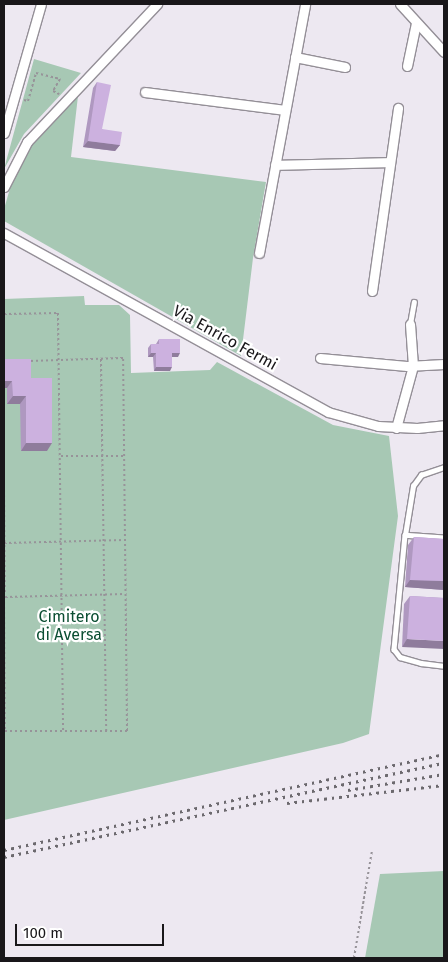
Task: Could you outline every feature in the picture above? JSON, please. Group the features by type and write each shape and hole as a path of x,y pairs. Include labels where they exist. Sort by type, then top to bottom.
{"street":[{"path":"4,133 40,4"},
{"path":"4,187 20,150 157,4"},
{"path":"259,253 304,4"},
{"path":"400,4 444,52"},
{"path":"406,66 416,23"},
{"path":"295,56 345,66"},
{"path":"145,92 285,110"},
{"path":"372,291 398,108"},
{"path":"275,164 390,162"},
{"name":"Via Enrico Fermi","path":"4,234 328,412 353,421 396,428 444,425"},
{"path":"396,428 413,366 410,324"},
{"path":"320,358 413,366 444,364"}],"lane":[{"path":"410,324 414,302"},
{"path":"444,467 421,476 413,486 405,535 394,649 400,657 421,663 444,666"},
{"path":"405,535 444,538"},
{"path":"399,598 408,598"}],"path":[{"path":"14,97 28,101 36,73 60,79 53,91 62,96 59,99 63,102"},
{"path":"4,314 58,313 63,731"},
{"path":"4,485 5,731 127,730 123,358 22,361"},
{"path":"102,359 106,731"},
{"path":"60,456 124,456"},
{"path":"4,542 124,540"},
{"path":"5,597 125,594"},
{"path":"354,958 372,850"}],"green space":[{"path":"34,59 81,73 24,134 4,169"},
{"path":"78,96 71,157 266,182 253,258 241,356 4,221 4,209 13,178 25,150"},
{"name":"Cimitero di Aversa","path":"84,296 85,305 119,305 130,315 131,373 210,370 217,362 333,425 389,436 398,516 369,734 343,743 4,820 4,299"},
{"path":"444,871 444,958 365,958 380,874"}],"building":[{"path":"97,82 111,85 102,129 122,132 120,145 88,141"},
{"path":"159,339 180,339 180,353 172,353 172,367 156,367 156,353 151,353 151,344 159,344"},
{"path":"4,359 31,359 31,378 52,378 52,443 26,443 26,396 13,396 12,381 4,381"},
{"path":"414,537 444,539 444,581 410,580"},
{"path":"410,596 444,598 444,641 407,639"}],"railway":[{"path":"4,850 444,754"},
{"path":"4,857 444,763"},
{"path":"348,790 444,774"},
{"path":"287,803 444,785"}]}
